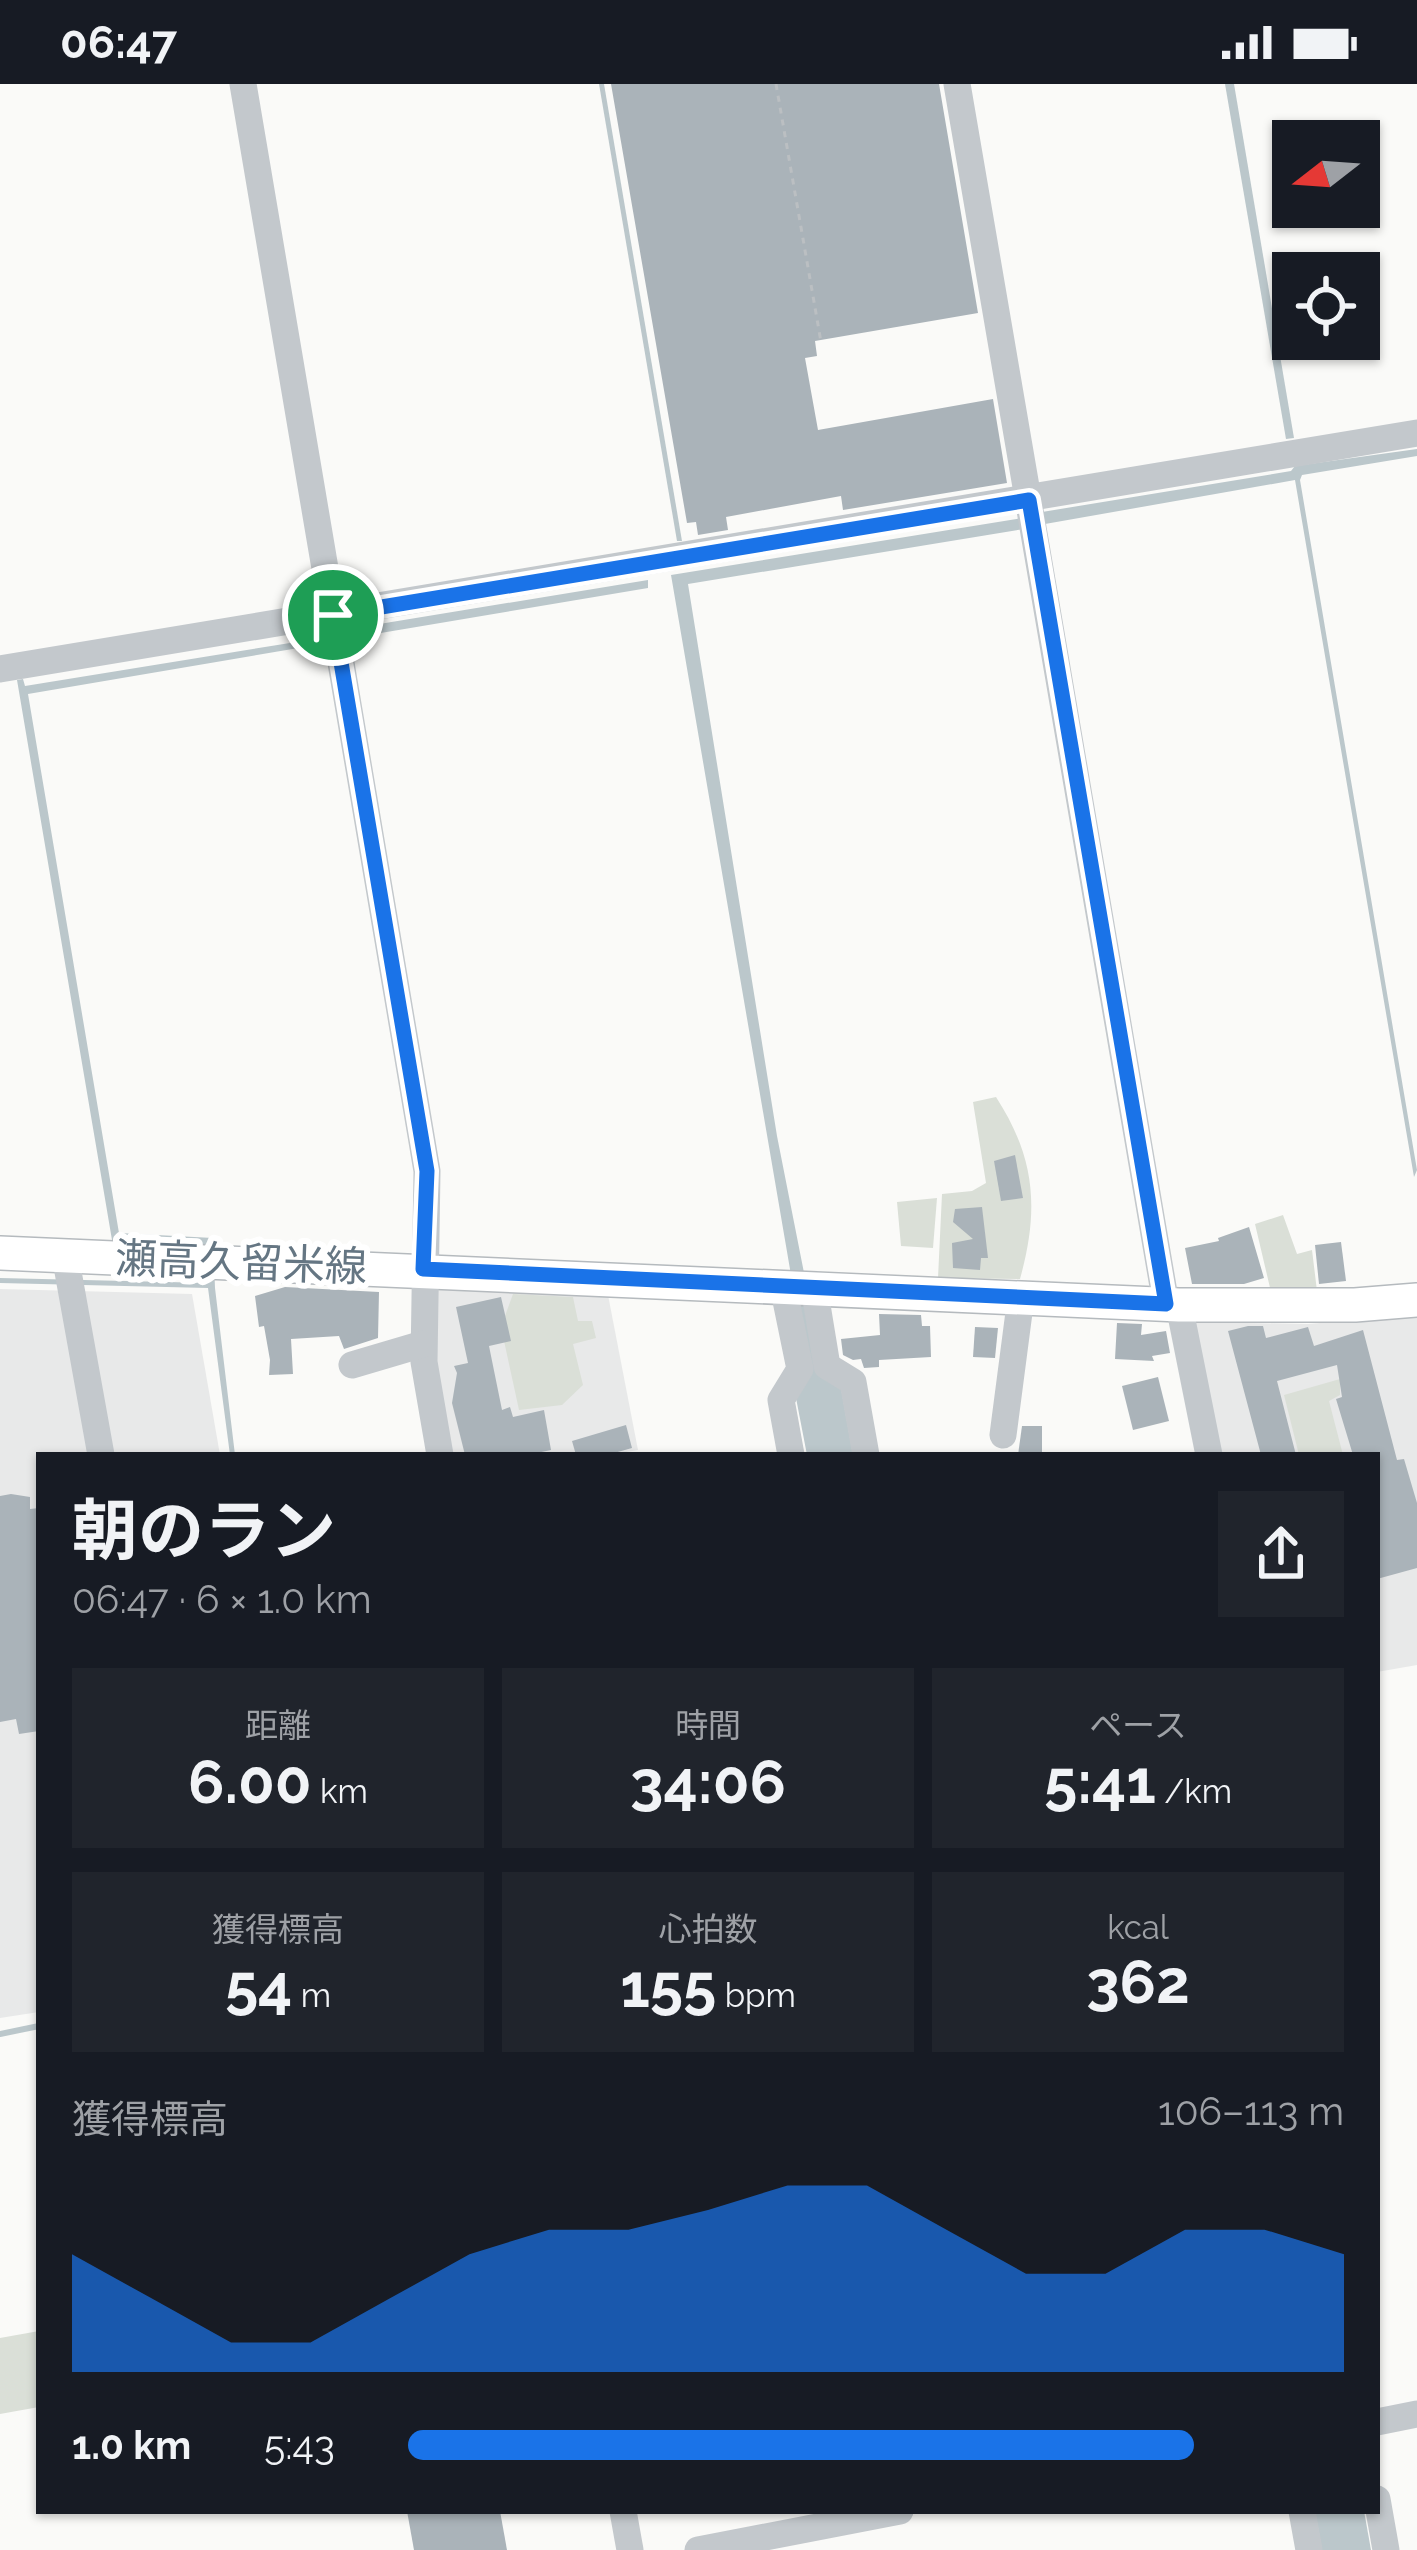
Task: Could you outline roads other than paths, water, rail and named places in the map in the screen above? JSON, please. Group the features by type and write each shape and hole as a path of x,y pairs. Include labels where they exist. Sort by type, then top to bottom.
{"main road":[{"name":"瀬高久留米線","path":"0,1253 68,1273 423,1269 1173,1305 1355,1305 1417,1300"}],"street":[{"path":"243,84 427,1171 423,1344 440,1452"},
{"path":"957,84 1173,1305 1208,1452"},
{"path":"0,669 1417,433"},
{"path":"68,1273 99,1452"},
{"path":"790,1452 781,1400 800,1369 798,1286"},
{"path":"798,1286 827,1366 853,1382 865,1452"},
{"path":"1003,1435 1021,1297"},
{"path":"352,1365 423,1344"},
{"path":"1380,2421 1417,2414"},
{"path":"624,2514 630,2550"},
{"path":"698,2550 884,2514"},
{"path":"1303,2514 1309,2550"},
{"path":"1380,2514 1387,2550"}],"waterway":[{"path":"0,2034 36,2027"}]}
